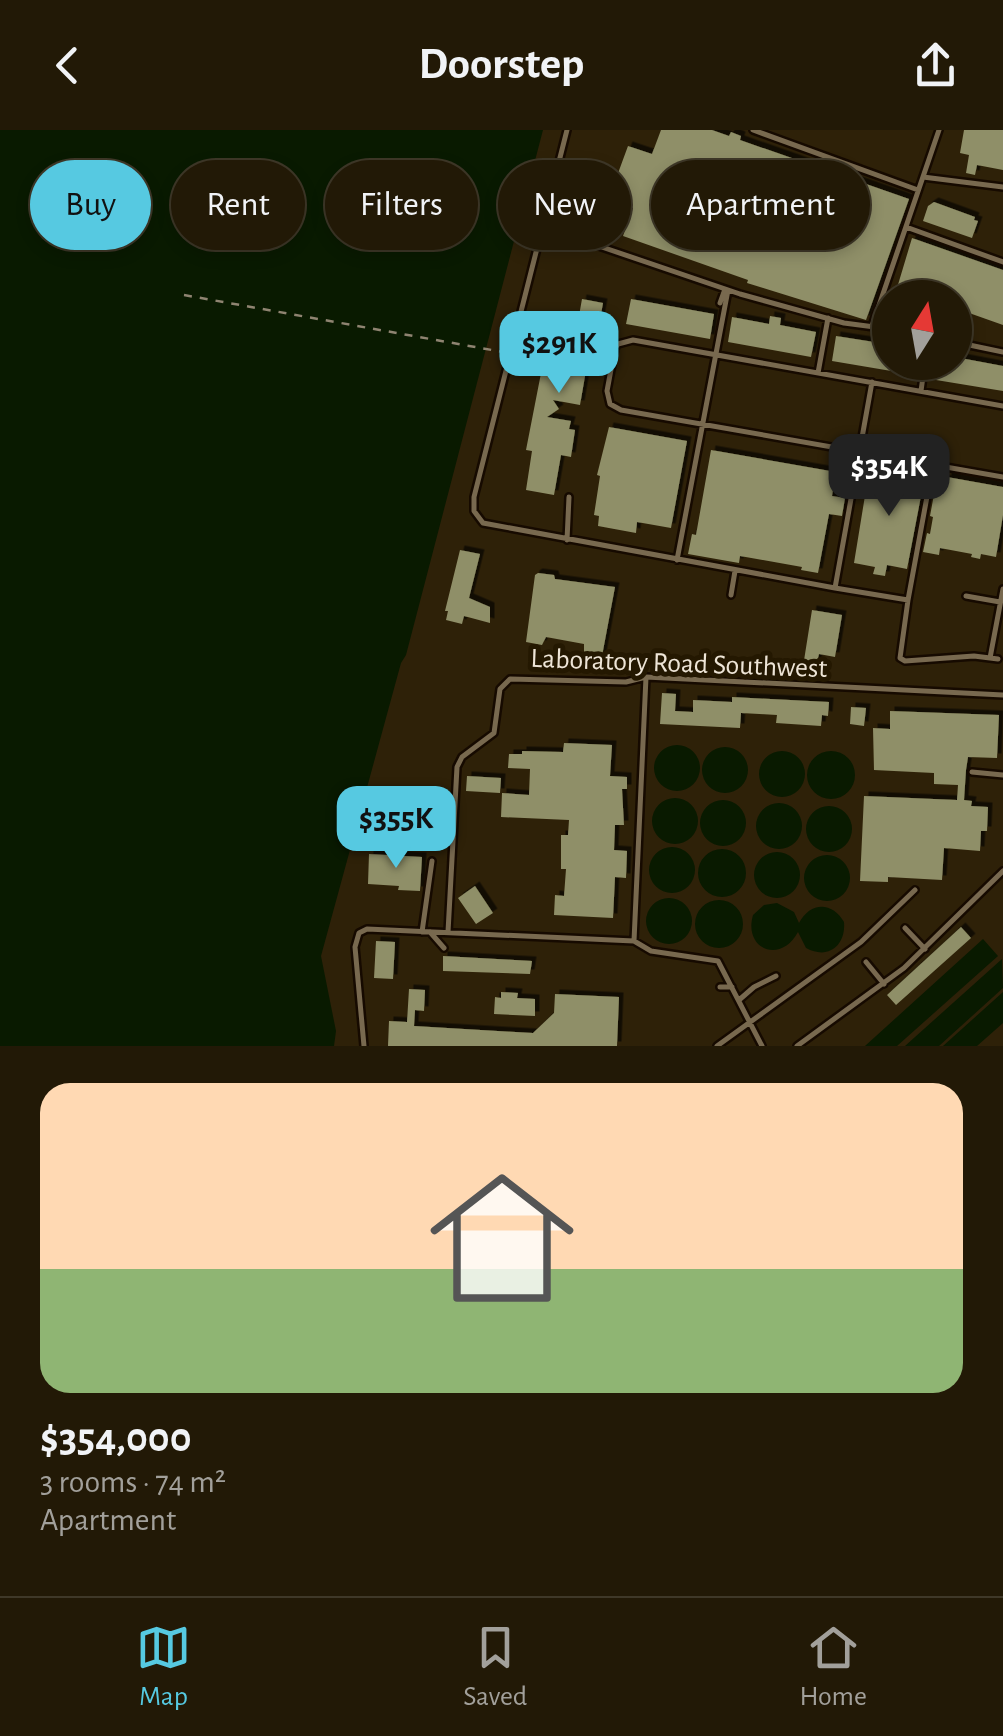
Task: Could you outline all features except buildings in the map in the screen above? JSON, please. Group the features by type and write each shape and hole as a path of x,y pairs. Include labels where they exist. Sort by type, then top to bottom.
{"lane":[{"path":"560,160 567,130"},
{"path":"754,130 918,190"},
{"path":"888,280 939,130"},
{"path":"923,176 1003,187"},
{"path":"906,227 1003,262"},
{"path":"538,250 473,504 478,517 490,526 537,537 908,600"},
{"path":"602,256 604,250"},
{"path":"608,250 726,289 828,318 872,326"},
{"path":"720,303 726,289"},
{"path":"676,560 726,289"},
{"path":"818,372 828,318"},
{"path":"1003,406 627,340 615,348 608,400 616,409 1003,476"},
{"path":"972,346 1003,352"},
{"path":"921,391 923,380"},
{"path":"836,588 872,382"},
{"path":"933,464 900,658 994,658 1003,590"},
{"path":"567,540 569,496"},
{"path":"732,594 735,571"},
{"path":"966,596 1002,602"},
{"path":"634,941 646,676"},
{"name":"Laboratory Road Southwest","path":"448,932 457,767 462,757 494,733 500,690 516,678 626,682 646,676 1003,696"},
{"path":"972,772 1003,775"},
{"path":"426,932 432,861"},
{"path":"797,1046 926,949 1003,871"},
{"path":"717,1046 862,942 915,890"},
{"path":"905,928 926,949"},
{"path":"364,1046 355,947 358,933 367,930 634,941 651,951 718,961 762,1046"},
{"path":"426,932 444,948"},
{"path":"866,962 884,984"},
{"path":"739,1000 776,976"},
{"path":"720,987 732,987"}],"path":[{"path":"184,295 498,350"}],"shaded area":[{"path":"0,130 543,130 535,160 498,160 498,250 512,250 406,655 321,956 336,1031 334,1046 0,1046"},
{"path":"677,745 693,752 700,768 693,784 677,791 661,784 654,768 661,752"},
{"path":"725,747 741,754 748,770 741,786 725,793 709,786 702,770 709,754"},
{"path":"782,751 798,758 805,774 798,790 782,797 766,790 759,774 766,758"},
{"path":"831,751 848,758 855,775 848,792 831,799 814,792 807,775 814,758"},
{"path":"675,798 691,805 698,821 691,837 675,844 659,837 652,821 659,805"},
{"path":"723,800 739,807 746,823 739,839 723,846 707,839 700,823 707,807"},
{"path":"779,803 795,810 802,826 795,842 779,849 763,842 756,826 763,810"},
{"path":"829,806 845,813 852,829 845,845 829,852 813,845 806,829 813,813"},
{"path":"672,847 688,854 695,870 688,886 672,893 656,886 649,870 656,854"},
{"path":"722,849 739,856 746,873 739,890 722,897 705,890 698,873 705,856"},
{"path":"777,852 793,859 800,875 793,891 777,898 761,891 754,875 761,859"},
{"path":"827,855 843,862 850,878 843,894 827,901 811,894 804,878 811,862"},
{"path":"669,898 686,904 692,921 686,938 669,944 652,938 646,921 652,904"},
{"path":"719,900 736,907 743,924 736,941 719,948 702,941 695,924 702,907"},
{"path":"777,903 794,912 799,923 815,908 833,910 844,922 839,944 828,951 814,951 806,948 798,932 782,948 765,949 753,937 753,915 764,905"},
{"path":"983,939 998,956 897,1046 865,1046"},
{"path":"1002,959 1003,988 939,1046 905,1046"},
{"path":"1003,992 1003,1023 977,1046 943,1046"}]}
